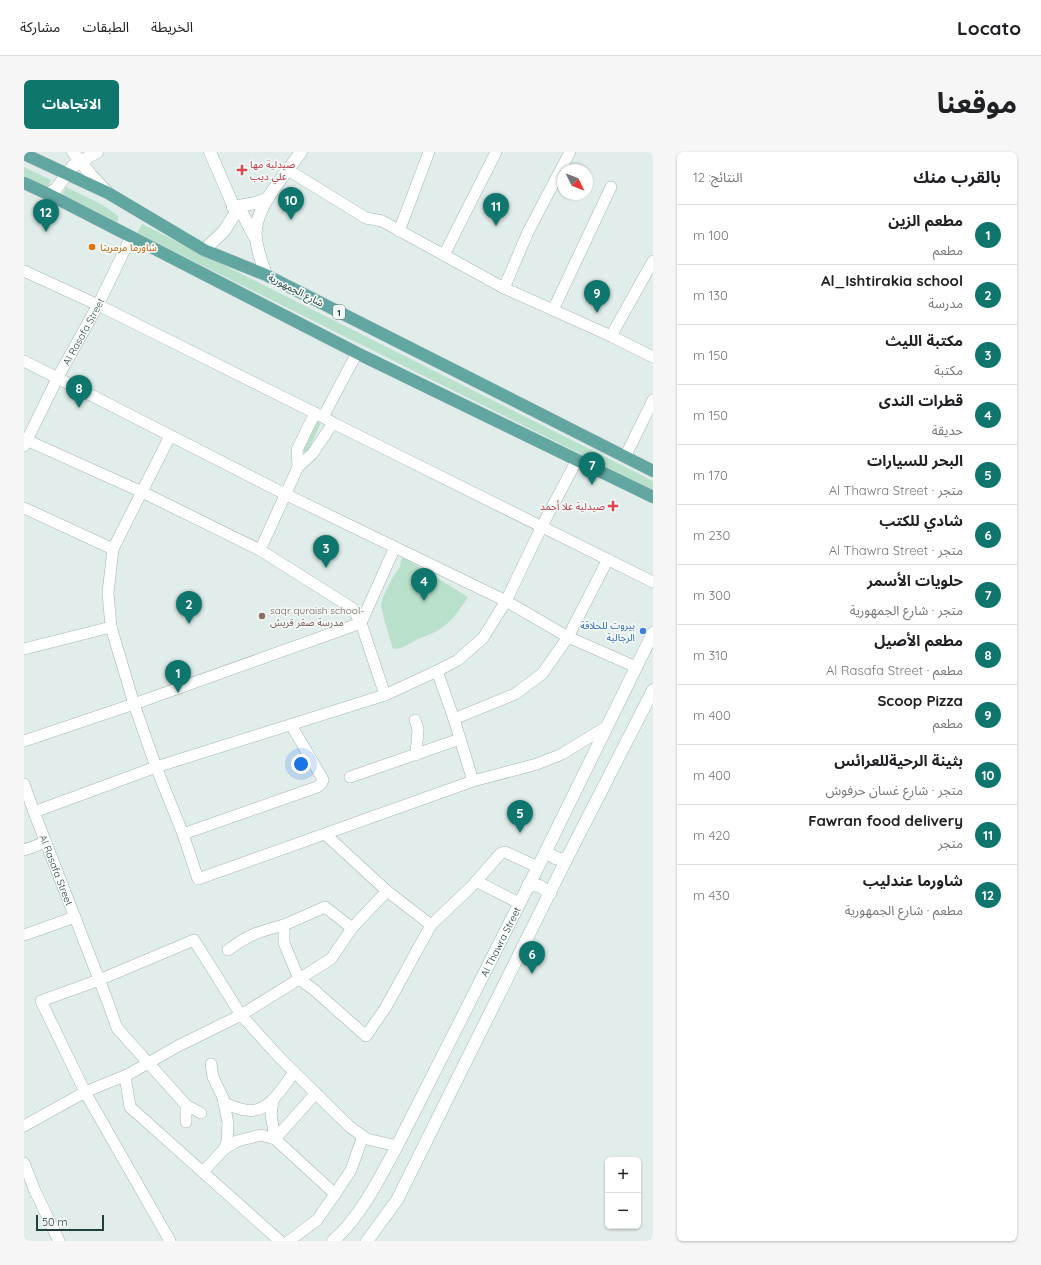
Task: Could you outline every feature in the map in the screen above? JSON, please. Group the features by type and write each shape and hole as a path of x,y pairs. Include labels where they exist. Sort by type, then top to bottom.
{"main road":[{"path":"76,156 96,152"},
{"path":"204,250 224,231 236,212 210,152"},
{"path":"256,239 256,222 260,213 268,198 301,152"},
{"name":"شارع الجمهورية","path":"24,154 108,193 204,250 266,275 653,471"},
{"path":"48,194 56,189 73,166 76,156"},
{"path":"76,156 108,193"},
{"path":"24,183 357,353 653,497"},
{"path":"233,207 256,203 268,198"},
{"path":"233,207 242,213 256,239 266,275"},
{"name":"Al Thawra Street","path":"333,1241 344,1231 374,1188 397,1146 546,851 653,633"},
{"path":"367,1241 397,1200 566,860 653,690"},
{"path":"546,851 555,858 566,860"},
{"path":"528,885 540,886 550,894"}],"street":[{"path":"399,231 429,152"},
{"path":"444,255 496,152"},
{"path":"504,288 528,232 570,152"},
{"path":"288,170 366,218 382,221 504,288 611,336 653,357"},
{"path":"554,310 611,187"},
{"name":"Al Rasafa Street","path":"25,442 58,377 98,305 131,237"},
{"path":"611,336 653,261"},
{"path":"24,271 98,305 653,582"},
{"path":"298,467 297,450 357,353"},
{"path":"24,360 285,494 395,546 506,602 568,637 636,667"},
{"path":"626,457 653,400"},
{"path":"260,550 298,467 313,453 333,423"},
{"path":"170,436 113,549 108,593 111,627 134,704 156,767 183,834 198,879 473,781 537,764 562,754 606,727"},
{"path":"25,442 142,492 260,550 352,608 361,623 385,694"},
{"path":"34,812 156,767 385,694 458,660 483,638 506,602 542,526 577,460"},
{"path":"24,508 113,549"},
{"path":"24,741 134,704 361,623 395,546"},
{"path":"454,719 516,694 542,674 568,637 608,559"},
{"path":"24,649 111,627"},
{"path":"437,671 454,719 473,781"},
{"path":"415,720 418,729 416,754"},
{"path":"183,834 309,790 321,784 323,780 322,776 291,724"},
{"path":"350,777 460,739"},
{"name":"Al Rasafa Street","path":"24,784 117,1028 186,1105 201,1113"},
{"path":"325,834 387,890 431,925"},
{"path":"24,850 46,842"},
{"path":"284,925 284,942 299,978 366,1036 386,1007 431,925 476,882 501,853 505,852 538,867"},
{"path":"476,882 519,904"},
{"path":"24,1126 85,1092 124,1076 178,1046 241,1015 331,959 352,928 387,890"},
{"path":"228,950 242,939 257,932 284,925 325,907 352,928"},
{"path":"24,935 75,917"},
{"path":"170,1241 85,1092 41,1001 99,980 194,940 241,1015 294,1072 350,1127 367,1139 397,1146"},
{"path":"211,1064 213,1077 223,1098 228,1123 224,1149"},
{"path":"224,1103 246,1111 263,1107 273,1100 294,1072"},
{"path":"124,1076 130,1107 280,1241"},
{"path":"275,1139 316,1092"},
{"path":"273,1100 272,1114 275,1139"},
{"path":"186,1105 186,1122"},
{"path":"203,1172 224,1149 237,1142 261,1135 275,1139 335,1194"},
{"path":"294,1240 317,1220 335,1194 351,1170 364,1136"},
{"path":"24,1163 58,1241"}],"green space":[{"path":"24,167 51,180 48,188 24,177"},
{"path":"66,187 103,205 118,216 117,224 62,195"},
{"path":"142,224 653,481 653,490 137,233"},
{"path":"318,421 320,425 308,451 304,452 303,448 316,422"},
{"path":"403,557 468,597 453,618 439,630 408,645 393,649 381,605 383,597 400,567"}],"place":[{"name":"صيدلية مها علي ديب","path":"242,170"},
{"name":"بثينة الرحيةللعرائس","path":"291,220"},
{"name":"Fawran food delivery","path":"496,226"},
{"name":"شاورما عندليب","path":"46,232"},
{"name":"شاورما مرمريتا","path":"92,247"},
{"name":"Scoop Pizza","path":"597,313"},
{"name":"مطعم الأصيل","path":"79,408"},
{"name":"حلويات الأسمر","path":"592,485"},
{"name":"صيدلية علا أحمد","path":"613,506"},
{"name":"مكتبة الليث","path":"326,568"},
{"name":"قطرات الندى","path":"424,601"},
{"name":"saqr quraish school- مدرسة صقر قريش","path":"262,616"},
{"name":"Al_Ishtirakia school","path":"189,624"},
{"name":"بيروت للحلاقة الرجالية","path":"643,631"},
{"name":"مطعم الزين","path":"178,693"},
{"name":"البحر للسيارات","path":"520,833"},
{"name":"شادي للكتب","path":"532,974"}]}
